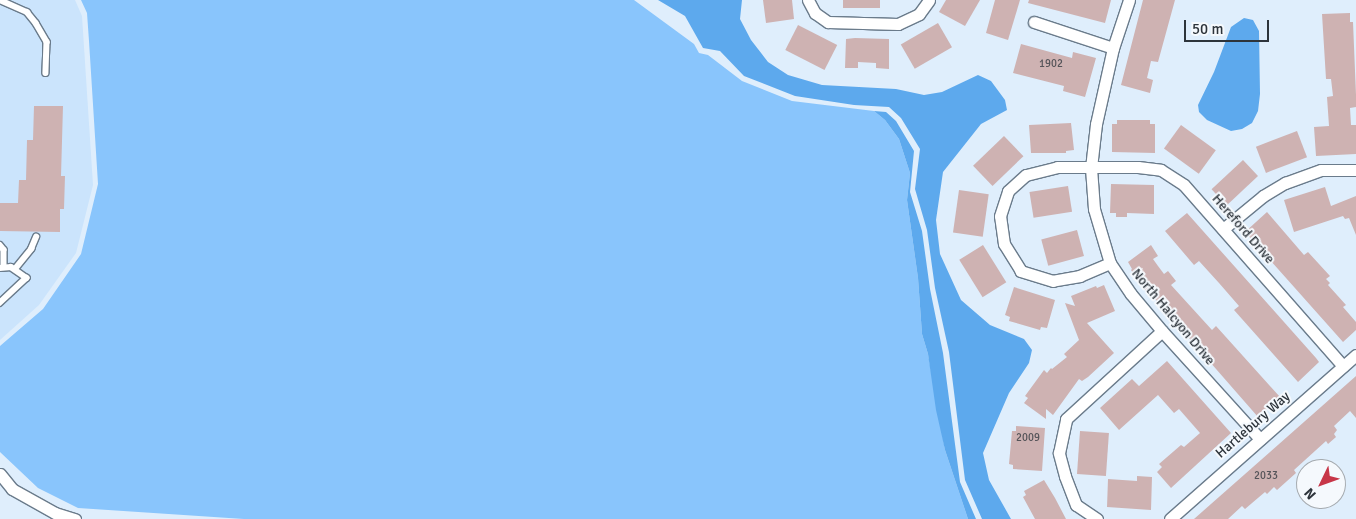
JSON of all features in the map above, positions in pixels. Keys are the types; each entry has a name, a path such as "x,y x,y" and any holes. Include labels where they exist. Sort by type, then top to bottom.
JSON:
{"street":[{"path":"808,0 815,13 828,22 898,24 919,14 929,0"},
{"path":"1091,168 1096,124 1113,48 1129,0"},
{"path":"1034,22 1113,48"},
{"name":"Hereford Drive","path":"1110,263 1080,276 1053,281 1021,271 1004,244 1000,216 1008,191 1026,175 1057,167 1138,167 1162,170 1184,185 1343,366"},
{"name":"North Halcyon Drive","path":"1091,168 1094,209 1110,263 1131,294 1162,331 1260,439"},
{"path":"1223,229 1263,196 1285,183 1321,170 1356,170"},
{"path":"1097,519 1076,505 1064,476 1059,454 1066,419 1162,331"},
{"name":"Hartlebury Way","path":"1170,519 1356,355"},
{"path":"0,474 12,489 55,513 75,519"}],"lane":[{"path":"0,0 27,12 36,23 47,42 46,73"},
{"path":"15,269 31,249 36,237"},
{"path":"0,245 4,250 2,268 11,267 27,278 0,303"}],"shaded area":[{"path":"0,0 75,0 82,16 93,185 76,253 39,305 0,340"},
{"path":"81,0 634,0 694,44 699,53 708,55 742,81 792,101 874,111 885,120 899,139 910,173 907,200 918,278 922,334 928,354 945,450 968,519 244,519 78,508 38,488 0,452 0,346 43,309 81,254 98,184 87,13"},
{"path":"658,0 742,0 740,19 751,40 768,62 788,75 822,85 896,89 924,95 942,92 978,75 991,81 1005,100 1007,110 981,124 943,172 936,220 940,254 961,300 990,325 1024,339 1032,350 1029,363 1009,393 983,453 989,480 1011,519 982,519 965,480 949,352 935,288 927,230 915,189 920,149 901,118 889,107 854,105 795,96 744,76 720,51 703,48 685,16"},
{"path":"1244,18 1253,20 1259,31 1260,94 1258,111 1252,123 1242,129 1231,131 1207,120 1199,112 1198,105 1214,72 1231,27"},
{"path":"874,111 886,112 896,121 914,151 910,192 922,231 930,289 943,353 960,482 976,519 968,519 945,450 936,410 928,354 922,334 918,278 907,200 910,173 899,139 885,120"}],"building":[{"path":"763,0 792,0 794,19 766,23"},
{"path":"843,0 880,0 880,8 843,8"},
{"path":"946,0 980,0 965,26 939,12"},
{"path":"995,0 1020,0 1008,40 986,33"},
{"path":"1029,0 1111,0 1105,23 1028,3"},
{"path":"1143,0 1175,0 1158,62 1151,61 1147,78 1153,80 1150,93 1121,85"},
{"path":"1350,13 1350,22 1353,22 1356,107 1350,108 1351,125 1356,125 1356,154 1316,156 1314,127 1329,126 1327,97 1333,96 1331,79 1326,79 1322,14"},
{"path":"938,23 952,47 915,69 901,44"},
{"path":"798,25 837,45 824,70 785,50"},
{"path":"846,39 889,39 889,69 876,68 876,63 858,62 858,68 845,68"},
{"path":"1021,44 1072,58 1073,52 1096,58 1085,97 1063,91 1064,86 1013,73"},
{"path":"34,106 63,106 61,176 65,176 64,209 60,209 60,232 0,231 0,203 18,203 19,180 26,180 27,140 33,140"},
{"path":"1117,120 1150,120 1150,124 1155,124 1155,153 1112,152 1112,124 1117,124"},
{"path":"1071,123 1074,150 1066,151 1066,153 1031,153 1029,125"},
{"path":"1181,125 1216,150 1199,174 1164,148"},
{"path":"1297,131 1307,157 1266,173 1256,147"},
{"path":"1004,136 1023,156 993,186 973,166"},
{"path":"1243,160 1258,176 1227,205 1212,189"},
{"path":"1111,184 1154,185 1154,214 1127,213 1127,217 1116,217 1116,213 1110,213"},
{"path":"1068,186 1072,212 1034,218 1029,192"},
{"path":"1325,187 1331,206 1356,196 1356,235 1349,218 1345,219 1343,216 1294,232 1284,200"},
{"path":"959,190 989,194 983,237 953,233"},
{"path":"1267,212 1304,255 1308,252 1330,276 1326,279 1330,283 1328,285 1346,305 1343,307 1356,322 1356,330 1343,342 1245,232"},
{"path":"1187,213 1319,362 1298,382 1234,310 1239,306 1219,283 1199,261 1194,265 1165,231"},
{"path":"1077,230 1084,256 1048,266 1041,240"},
{"path":"983,245 1006,282 983,297 959,260"},
{"path":"1151,245 1158,256 1153,259 1164,274 1168,271 1176,281 1171,285 1212,330 1216,326 1280,397 1258,417 1146,291 1131,270 1128,262"},
{"path":"1104,285 1115,311 1087,323 1114,353 1088,377 1082,381 1079,379 1053,415 1046,409 1046,419 1024,403 1028,398 1025,396 1044,370 1047,373 1067,357 1064,354 1079,340 1065,303 1075,306 1071,296 1096,286 1097,288"},
{"path":"1014,287 1055,300 1047,328 1041,327 1040,330 1009,321 1010,317 1005,315"},
{"path":"1167,361 1231,433 1171,488 1157,472 1162,467 1159,464 1181,445 1184,447 1200,433 1179,409 1174,413 1158,395 1119,430 1100,408 1132,379 1139,386"},
{"path":"1356,376 1356,418 1350,411 1334,426 1337,430 1334,434 1336,437 1328,444 1326,441 1306,459 1296,459 1296,468 1294,470 1296,473 1277,490 1274,487 1267,494 1265,492 1245,509 1242,506 1228,519 1194,519"},
{"path":"1016,426 1045,428 1042,471 1013,469 1013,465 1009,464 1012,431 1016,431"},
{"path":"1080,431 1109,433 1106,476 1077,474"},
{"path":"1137,476 1152,477 1151,510 1107,507 1108,479 1137,481"},
{"path":"1044,480 1066,519 1035,519 1023,497 1026,495 1024,491"}]}
